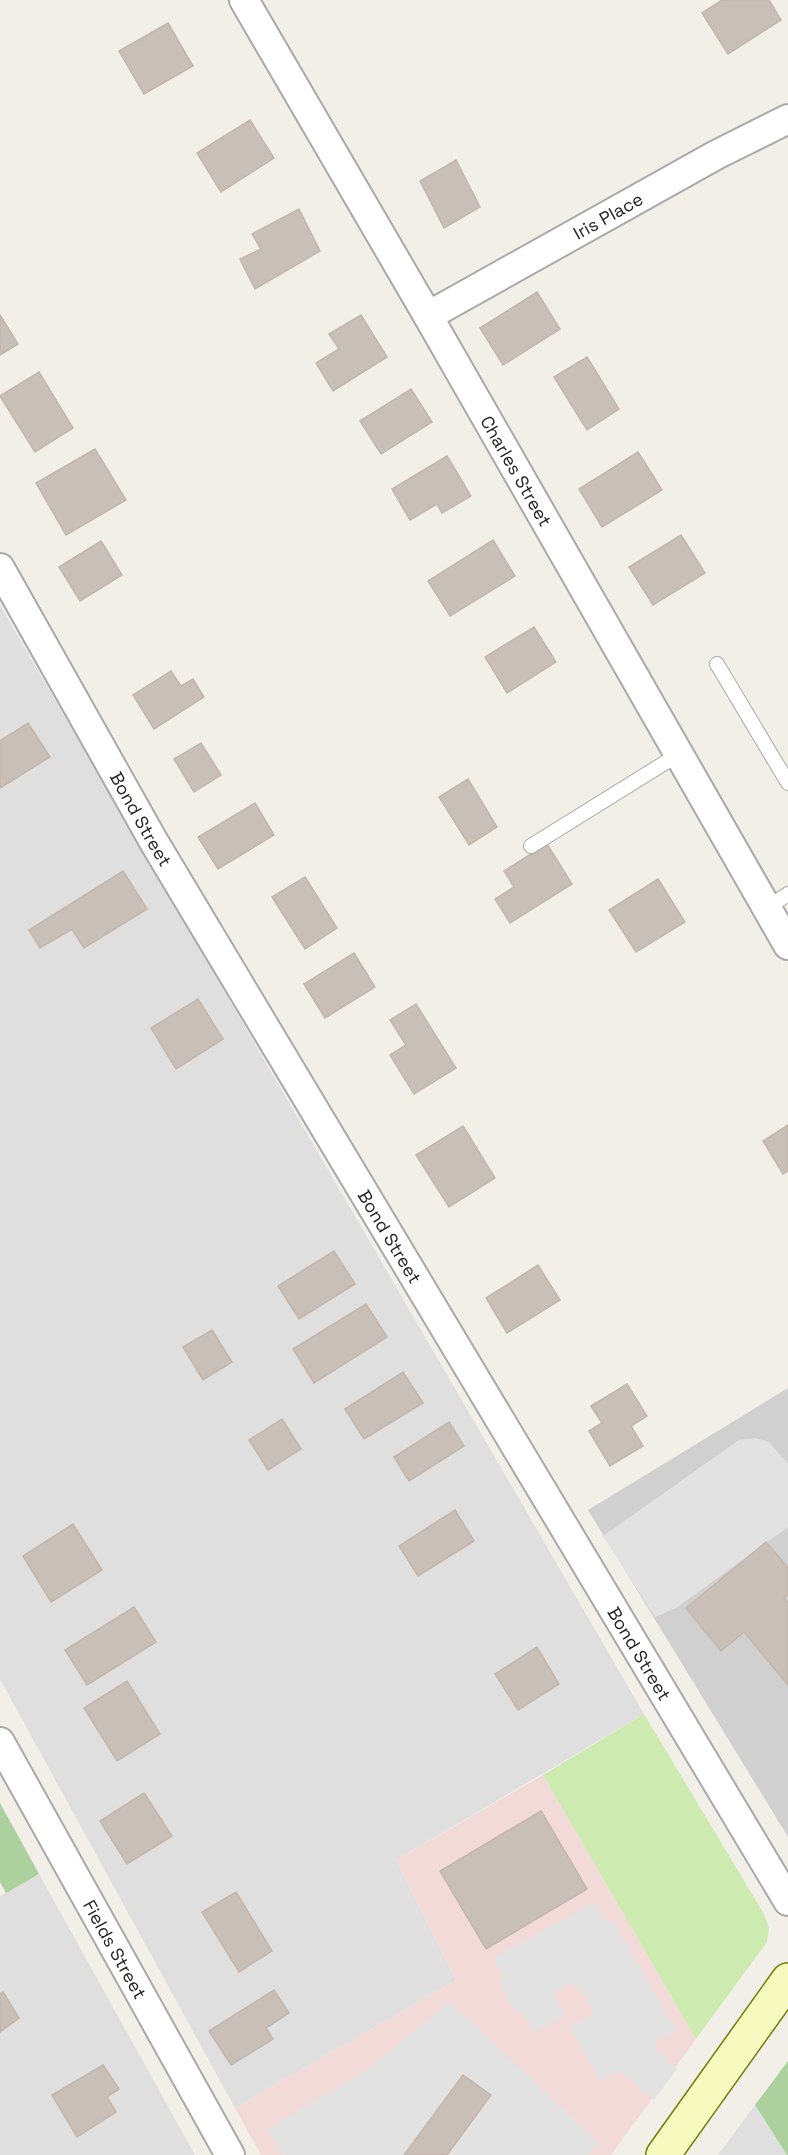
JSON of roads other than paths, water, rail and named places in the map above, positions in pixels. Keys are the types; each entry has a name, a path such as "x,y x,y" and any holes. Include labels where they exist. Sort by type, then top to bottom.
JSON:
{"main road":[{"path":"663,2155 788,1980"}],"street":[{"name":"Charles Street","path":"244,0 679,754 777,901 788,945"},
{"name":"Iris Place","path":"428,316 716,154 788,119"},
{"name":"Bond Street","path":"0,568 154,842 788,1901"},
{"name":"Fields Street","path":"0,1742 230,2155"}],"lane":[{"path":"717,664 788,783"},
{"path":"531,846 679,754"}]}
